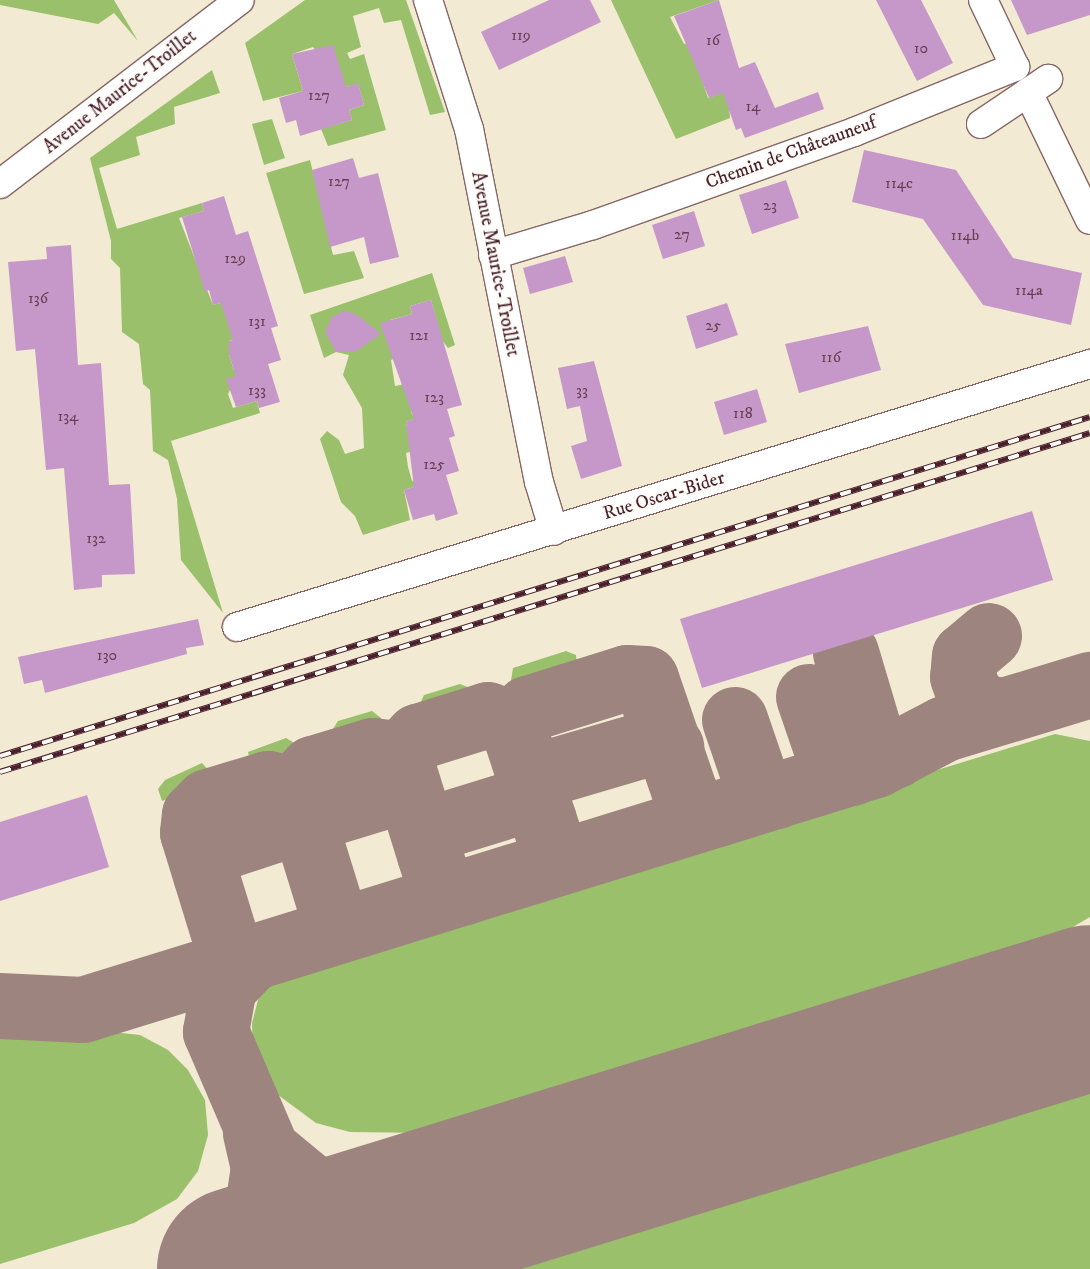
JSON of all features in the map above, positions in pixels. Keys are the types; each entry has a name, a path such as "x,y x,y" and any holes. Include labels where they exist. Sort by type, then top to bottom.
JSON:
{"street":[{"name":"Avenue Maurice-Troillet","path":"0,184 240,0"},
{"name":"Avenue Maurice-Troillet","path":"428,0 469,129 539,482 554,531"},
{"name":"Chemin de Châteauneuf","path":"493,255 593,225 854,132 1015,67 982,0"},
{"path":"981,124 1038,86 1090,220"},
{"name":"Rue Oscar-Bider","path":"237,627 554,531 1090,364"}],"green space":[{"path":"0,0 114,0 138,41 114,13 98,24 0,5"},
{"path":"305,0 406,0 445,112 430,115 401,20 384,23 379,8 353,16 361,47 347,53 350,59 364,54 386,130 328,146 321,129 352,120 349,110 364,105 358,84 346,87 313,47 292,54 303,91 263,101 245,43"},
{"path":"611,0 719,0 670,17 684,44 690,43 708,98 728,91 730,118 676,139"},
{"path":"212,70 220,93 174,107 175,124 136,137 140,155 99,168 117,229 202,203 204,211 179,218 213,305 228,301 224,311 236,339 229,341 229,355 234,370 241,368 228,394 233,408 257,401 260,413 171,441 223,613 181,560 177,499 168,460 153,451 150,390 143,384 139,344 122,332 120,268 111,259 111,241 90,158"},
{"path":"272,119 285,158 264,165 252,124"},
{"path":"310,160 333,255 354,251 364,278 304,294 266,173"},
{"path":"432,273 455,345 448,348 442,340 431,300 410,306 412,314 390,320 404,355 391,360 395,386 406,384 412,415 420,417 406,422 412,451 406,453 412,481 418,479 420,485 404,490 410,520 363,535 355,516 341,502 320,439 327,431 339,440 345,454 364,448 362,408 343,375 349,355 336,352 324,358 310,315"},
{"path":"566,651 576,655 578,676 514,695 509,693 513,668"},
{"path":"460,684 475,690 479,706 430,720 425,718 419,706 424,695"},
{"path":"372,711 381,718 382,736 334,747 331,732 338,721"},
{"path":"1055,734 1090,741 1090,917 1047,942 426,1133 350,1132 316,1123 270,1089 253,1055 252,1023 259,996 272,980 296,966"},
{"path":"286,738 301,747 301,760 252,771 248,752"},
{"path":"202,763 211,773 209,786 162,801 158,789 165,780"},
{"path":"0,1020 140,1035 168,1050 188,1070 205,1100 208,1135 198,1171 177,1199 134,1223 0,1264"},
{"path":"1090,1085 1090,1269 493,1269"}],"building":[{"path":"549,0 590,0 601,22 499,70 481,32"},
{"path":"719,0 739,68 755,62 775,108 818,92 824,109 745,138 741,128 736,130 723,93 709,98 674,16"},
{"path":"876,0 921,0 953,63 917,81"},
{"path":"1011,0 1090,0 1090,15 1027,35"},
{"path":"333,45 346,87 358,83 364,105 349,110 352,120 300,136 296,120 286,123 279,98 303,91 292,54"},
{"path":"864,150 956,170 1013,258 1082,273 1071,325 983,305 923,219 852,202"},
{"path":"353,158 359,178 378,173 399,257 370,264 364,237 330,247 312,170"},
{"path":"786,180 799,218 752,234 739,195"},
{"path":"224,196 236,235 248,231 278,326 271,328 281,360 268,364 280,402 259,408 257,401 236,407 226,379 236,376 229,355 229,341 233,340 221,303 213,305 209,290 205,292 182,217 204,211 202,203"},
{"path":"694,211 705,246 663,259 652,225"},
{"path":"71,245 78,365 101,363 109,485 130,484 135,574 102,575 102,587 74,590 64,468 46,470 35,349 16,351 8,262 47,259 46,247"},
{"path":"565,256 573,282 530,294 523,268"},
{"path":"431,300 462,405 447,409 455,436 449,438 459,471 446,475 458,514 436,521 434,514 413,520 404,490 414,487 406,422 414,419 380,323 412,314 410,306"},
{"path":"727,303 738,335 696,349 686,316"},
{"path":"344,311 356,314 381,334 355,352 336,352 325,332 332,317"},
{"path":"868,326 881,370 799,393 785,344"},
{"path":"594,361 622,466 581,479 571,446 587,441 580,406 567,409 558,368"},
{"path":"757,389 767,422 724,435 714,402"},
{"path":"1032,511 1053,580 702,688 680,619"},
{"path":"198,619 204,645 186,648 187,654 45,693 42,680 24,684 18,657"},
{"path":"87,795 109,867 0,901 0,822"}],"taxiway":[{"path":"989,636 965,656 963,677 970,696 985,708 1003,711"},
{"path":"846,653 871,737 882,751 896,755"},
{"path":"517,733 519,717 528,709 627,678 646,679 687,799 703,812 718,814"},
{"path":"0,1006 83,1010 876,765 945,729 1090,685"},
{"path":"809,697 832,764 852,773"},
{"path":"465,892 444,885 436,874 402,765 406,750 418,737 488,715 513,726 550,839 548,857 538,869"},
{"path":"735,720 758,787 777,796"},
{"path":"535,794 540,781 552,772 654,742 671,747"},
{"path":"317,937 329,924 331,908 297,798 300,783 313,769 373,751 389,753 402,765"},
{"path":"224,987 229,973 226,940 193,833 195,815 208,802 268,784 289,789 297,798"},
{"path":"206,875 209,858 220,848 280,828 296,830 310,841 316,824 327,814 389,795 405,799 415,807"},
{"path":"430,855 431,840 445,825 513,804 530,807 544,820"},
{"path":"253,957 224,987 216,1032 267,1151 318,1193 354,1207 411,1210 453,1203"},
{"path":"1078,1011 1090,1006"},
{"path":"212,1269 242,1241 258,1208 264,1168 256,1133"},
{"path":"277,1269 312,1247"}],"runway":[{"path":"239,1269 1090,1007"}],"railway":[{"path":"0,756 1090,417"},
{"path":"0,772 1090,433"}]}
